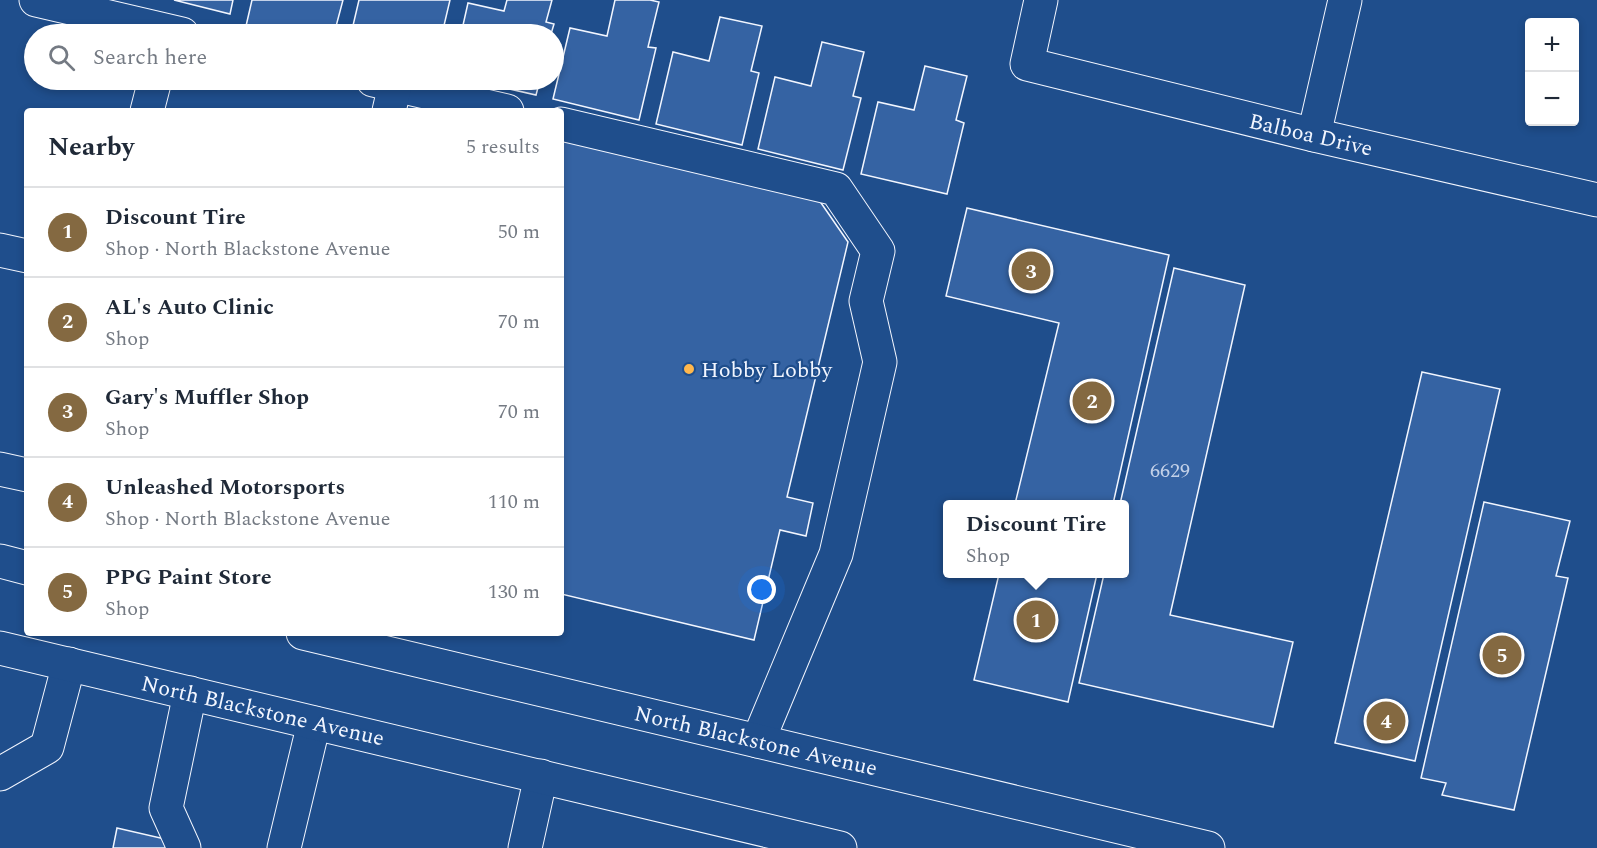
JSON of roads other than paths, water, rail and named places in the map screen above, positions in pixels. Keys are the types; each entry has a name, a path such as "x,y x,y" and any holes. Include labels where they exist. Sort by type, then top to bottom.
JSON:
{"main road":[{"path":"36,0 134,24"},
{"name":"Balboa Drive","path":"1041,0 1027,64 1314,135 1597,200"},
{"path":"1314,135 1345,0"},
{"path":"148,108 152,90"},
{"path":"386,92 488,108"},
{"path":"564,125 836,189 878,251 866,301 879,362 836,554 758,741"},
{"path":"0,250 24,255"},
{"path":"0,469 24,474"},
{"name":"North Blackstone Avenue","path":"316,636 1208,848"},
{"name":"North Blackstone Avenue","path":"0,648 541,776 761,839 840,848"},
{"path":"0,774 47,747 69,664"},
{"path":"184,848 166,808 190,693"},
{"path":"284,848 314,723"},
{"path":"525,848 541,776"}],"place":[{"name":"Gary's Muffler Shop","path":"1031,271"},
{"name":"Hobby Lobby","path":"689,369"},
{"name":"AL's Auto Clinic","path":"1092,401"},
{"name":"Discount Tire","path":"1036,620"},
{"name":"PPG Paint Store","path":"1502,655"},
{"name":"Unleashed Motorsports","path":"1386,721"}]}
